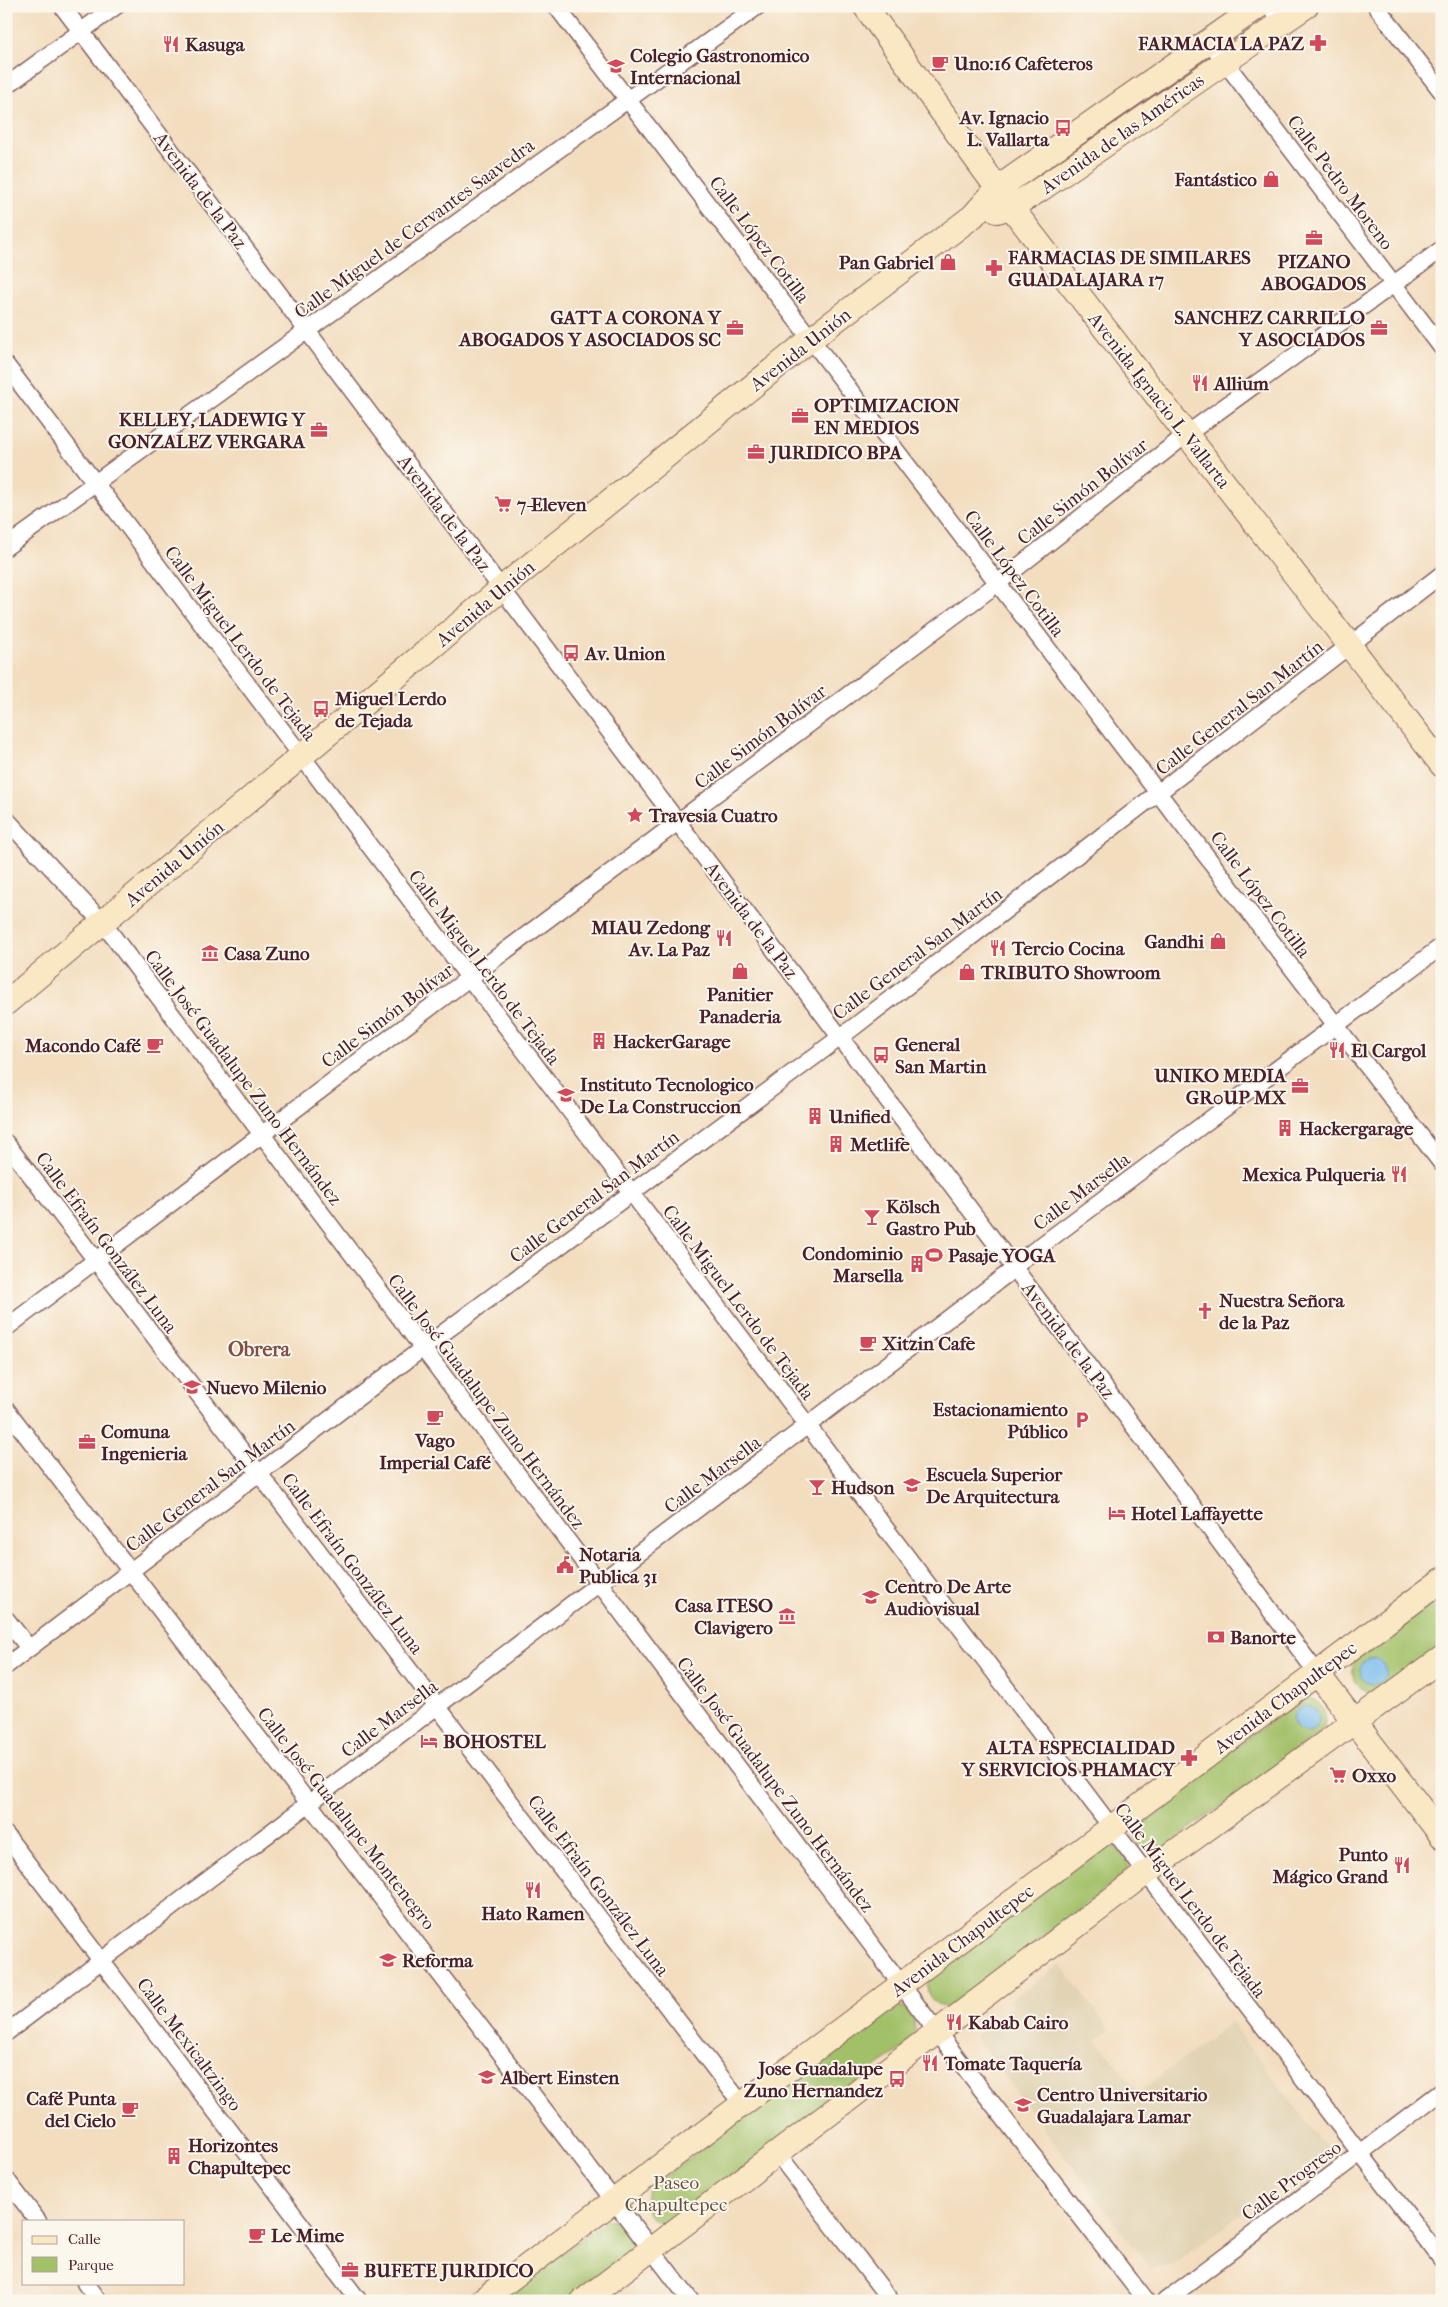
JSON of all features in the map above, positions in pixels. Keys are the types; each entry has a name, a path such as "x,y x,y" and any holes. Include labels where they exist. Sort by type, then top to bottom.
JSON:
{"main road":[{"name":"Avenida Ignacio L. Vallarta","path":"865,6 1011,207 1442,765"},
{"name":"Avenida de las Américas","path":"998,188 1259,6"},
{"name":"Avenida de las Américas","path":"1011,207 1224,62 1291,10"},
{"name":"Avenida Unión","path":"6,1003 502,588 811,338 974,216 998,188"},
{"name":"Avenida Unión","path":"974,216 1011,207"},
{"name":"Avenida Chapultepec","path":"481,2301 741,2103 903,1985 1442,1580"},
{"path":"583,2301 1146,1873 1442,1658"},
{"name":"Avenida de la Paz","path":"1317,1673 1442,1836"}],"street":[{"name":"Avenida de la Paz","path":"62,6 1015,1268 1317,1673"},
{"path":"6,86 116,6"},
{"name":"Calle López Cotilla","path":"556,6 1442,1164"},
{"name":"Calle Miguel de Cervantes Saavedra","path":"6,547 758,6"},
{"path":"1376,6 1442,92"},
{"name":"Calle Pedro Moreno","path":"1208,41 1442,348"},
{"name":"Calle Simón Bolívar","path":"6,1328 469,978 998,583 1187,434 1442,249"},
{"name":"Calle Miguel Lerdo de Tejada","path":"6,365 807,1426 1442,2260"},
{"name":"Calle General San Martín","path":"6,1666 423,1348 840,1036 1159,794 1442,574"},
{"name":"Calle José Guadalupe Zuno Hernández","path":"6,819 103,922 937,2032 1146,2301"},
{"name":"Calle Marsella","path":"6,2033 600,1584 1015,1268 1023,1259 1442,946"},
{"name":"Calle Efraín González Luna","path":"6,1143 741,2103"},
{"name":"Calle José Guadalupe Montenegro","path":"6,1409 615,2199 691,2301"},
{"path":"6,1619 29,1648"},
{"name":"Calle Mexicaltzingo","path":"6,1836 358,2301"},
{"name":"Calle Progreso","path":"1165,2301 1442,2091"},
{"path":"777,2153 891,2301"},
{"path":"6,2179 37,2220"},
{"path":"86,2284 98,2301"}],"shaded area":[{"path":"1060,1964 1110,2030 1097,2040 1138,2093 1231,2022 1328,2150 1171,2265 1150,2269 974,2036 1014,2006 1010,2001"}],"green space":[{"path":"1442,1594 1442,1645 1379,1691 1366,1690 1360,1687 1356,1683 1353,1672 1353,1665 1356,1659"},
{"path":"1304,1697 1316,1701 1323,1709 1325,1719 1322,1731 1160,1851 1147,1850 1138,1844 1134,1834 1135,1821"},
{"path":"1108,1846 1121,1851 1128,1862 1128,1872 951,2008 934,2002 928,1993 927,1987 931,1975 1103,1847"},
{"name":"Paseo Chapultepec","path":"896,2006 911,2014 915,2023 913,2040 672,2222 664,2223 658,2221 648,2214 645,2203 648,2189 889,2007"},
{"name":"Paseo Chapultepec","path":"613,2219 623,2224 630,2232 633,2242 630,2253 567,2301 499,2301 606,2220"}],"water":[{"path":"1373,1658 1382,1662 1386,1671 1382,1680 1373,1684 1364,1680 1360,1671 1364,1662"},
{"path":"1306,1706 1315,1710 1319,1719 1315,1728 1306,1732 1297,1728 1293,1719 1297,1710"}],"place":[{"name":"FARMACIA LA PAZ","path":"1318,43"},
{"name":"Kasuga","path":"171,44"},
{"name":"Uno:16 Cafeteros","path":"940,63"},
{"name":"Colegio Gastronomico Internacional","path":"616,66"},
{"name":"Av. Ignacio L. Vallarta","path":"1063,128"},
{"name":"Fantástico","path":"1271,179"},
{"name":"PIZANO ABOGADOS","path":"1314,238"},
{"name":"Pan Gabriel","path":"948,262"},
{"name":"FARMACIAS DE SIMILARES GUADALAJARA 17","path":"994,268"},
{"name":"GATT A CORONA Y ABOGADOS Y ASOCIADOS SC","path":"735,328"},
{"name":"SANCHEZ CARRILLO Y ASOCIADOS","path":"1379,328"},
{"name":"Allium","path":"1200,383"},
{"name":"OPTIMIZACION EN MEDIOS","path":"800,416"},
{"name":"KELLEY, LADEWIG Y GONZALEZ VERGARA","path":"319,430"},
{"name":"JURIDICO BPA","path":"756,452"},
{"name":"7-Eleven","path":"503,504"},
{"name":"Av. Union","path":"571,653"},
{"name":"Miguel Lerdo de Tejada","path":"321,709"},
{"name":"Travesia Cuatro","path":"635,815"},
{"name":"MIAU Zedong Av. La Paz","path":"724,938"},
{"name":"Gandhi","path":"1218,941"},
{"name":"Tercio Cocina","path":"998,948"},
{"name":"Casa Zuno","path":"210,953"},
{"name":"Panitier Panaderia","path":"740,971"},
{"name":"TRIBUTO Showroom","path":"967,972"},
{"name":"HackerGarage","path":"599,1041"},
{"name":"Macondo Café","path":"155,1045"},
{"name":"El Cargol","path":"1337,1050"},
{"name":"General San Martin","path":"881,1055"},
{"name":"UNIKO MEDIA GR0UP MX","path":"1300,1086"},
{"name":"Instituto Tecnologico De La Construccion","path":"566,1095"},
{"name":"Unified","path":"815,1116"},
{"name":"Hackergarage","path":"1285,1128"},
{"name":"Metlife","path":"836,1144"},
{"name":"Mexica Pulqueria","path":"1399,1174"},
{"name":"Kölsch Gastro Pub","path":"872,1217"},
{"name":"Pasaje YOGA","path":"934,1255"},
{"name":"Condominio Marsella","path":"917,1264"},
{"name":"Nuestra Señora de la Paz","path":"1205,1311"},
{"name":"Xitzin Cafe","path":"868,1343"},
{"name":"Nuevo Milenio","path":"192,1387"},
{"name":"Vago Imperial Café","path":"435,1417"},
{"name":"Estacionamiento Público","path":"1082,1420"},
{"name":"Comuna Ingenieria","path":"87,1442"},
{"name":"Escuela Superior De Arquitectura","path":"912,1485"},
{"name":"Hudson","path":"817,1487"},
{"name":"Hotel Laffayette","path":"1117,1513"},
{"name":"Notaria Publica 31","path":"565,1565"},
{"name":"Centro De Arte Audiovisual","path":"871,1597"},
{"name":"Casa ITESO Clavigero","path":"787,1616"},
{"name":"Banorte","path":"1216,1637"},
{"name":"BOHOSTEL","path":"429,1741"},
{"name":"ALTA ESPECIALIDAD Y SERVICIOS PHAMACY","path":"1189,1758"},
{"name":"Oxxo","path":"1338,1775"},
{"name":"Punto Mágico Grand","path":"1402,1865"},
{"name":"Hato Ramen","path":"533,1890"},
{"name":"Reforma","path":"388,1960"},
{"name":"Kabab Cairo","path":"954,2022"},
{"name":"Tomate Taquería","path":"930,2063"},
{"name":"Albert Einsten","path":"487,2077"},
{"name":"Jose Guadalupe Zuno Hernandez","path":"897,2079"},
{"name":"Centro Universitario Guadalajara Lamar","path":"1023,2105"},
{"name":"Café Punta del Cielo","path":"130,2109"},
{"name":"Horizontes Chapultepec","path":"174,2156"},
{"name":"Le Mime","path":"257,2235"},
{"name":"BUFETE JURIDICO","path":"350,2270"}],"district":[{"name":"Obrera","path":"259,1349"}]}
